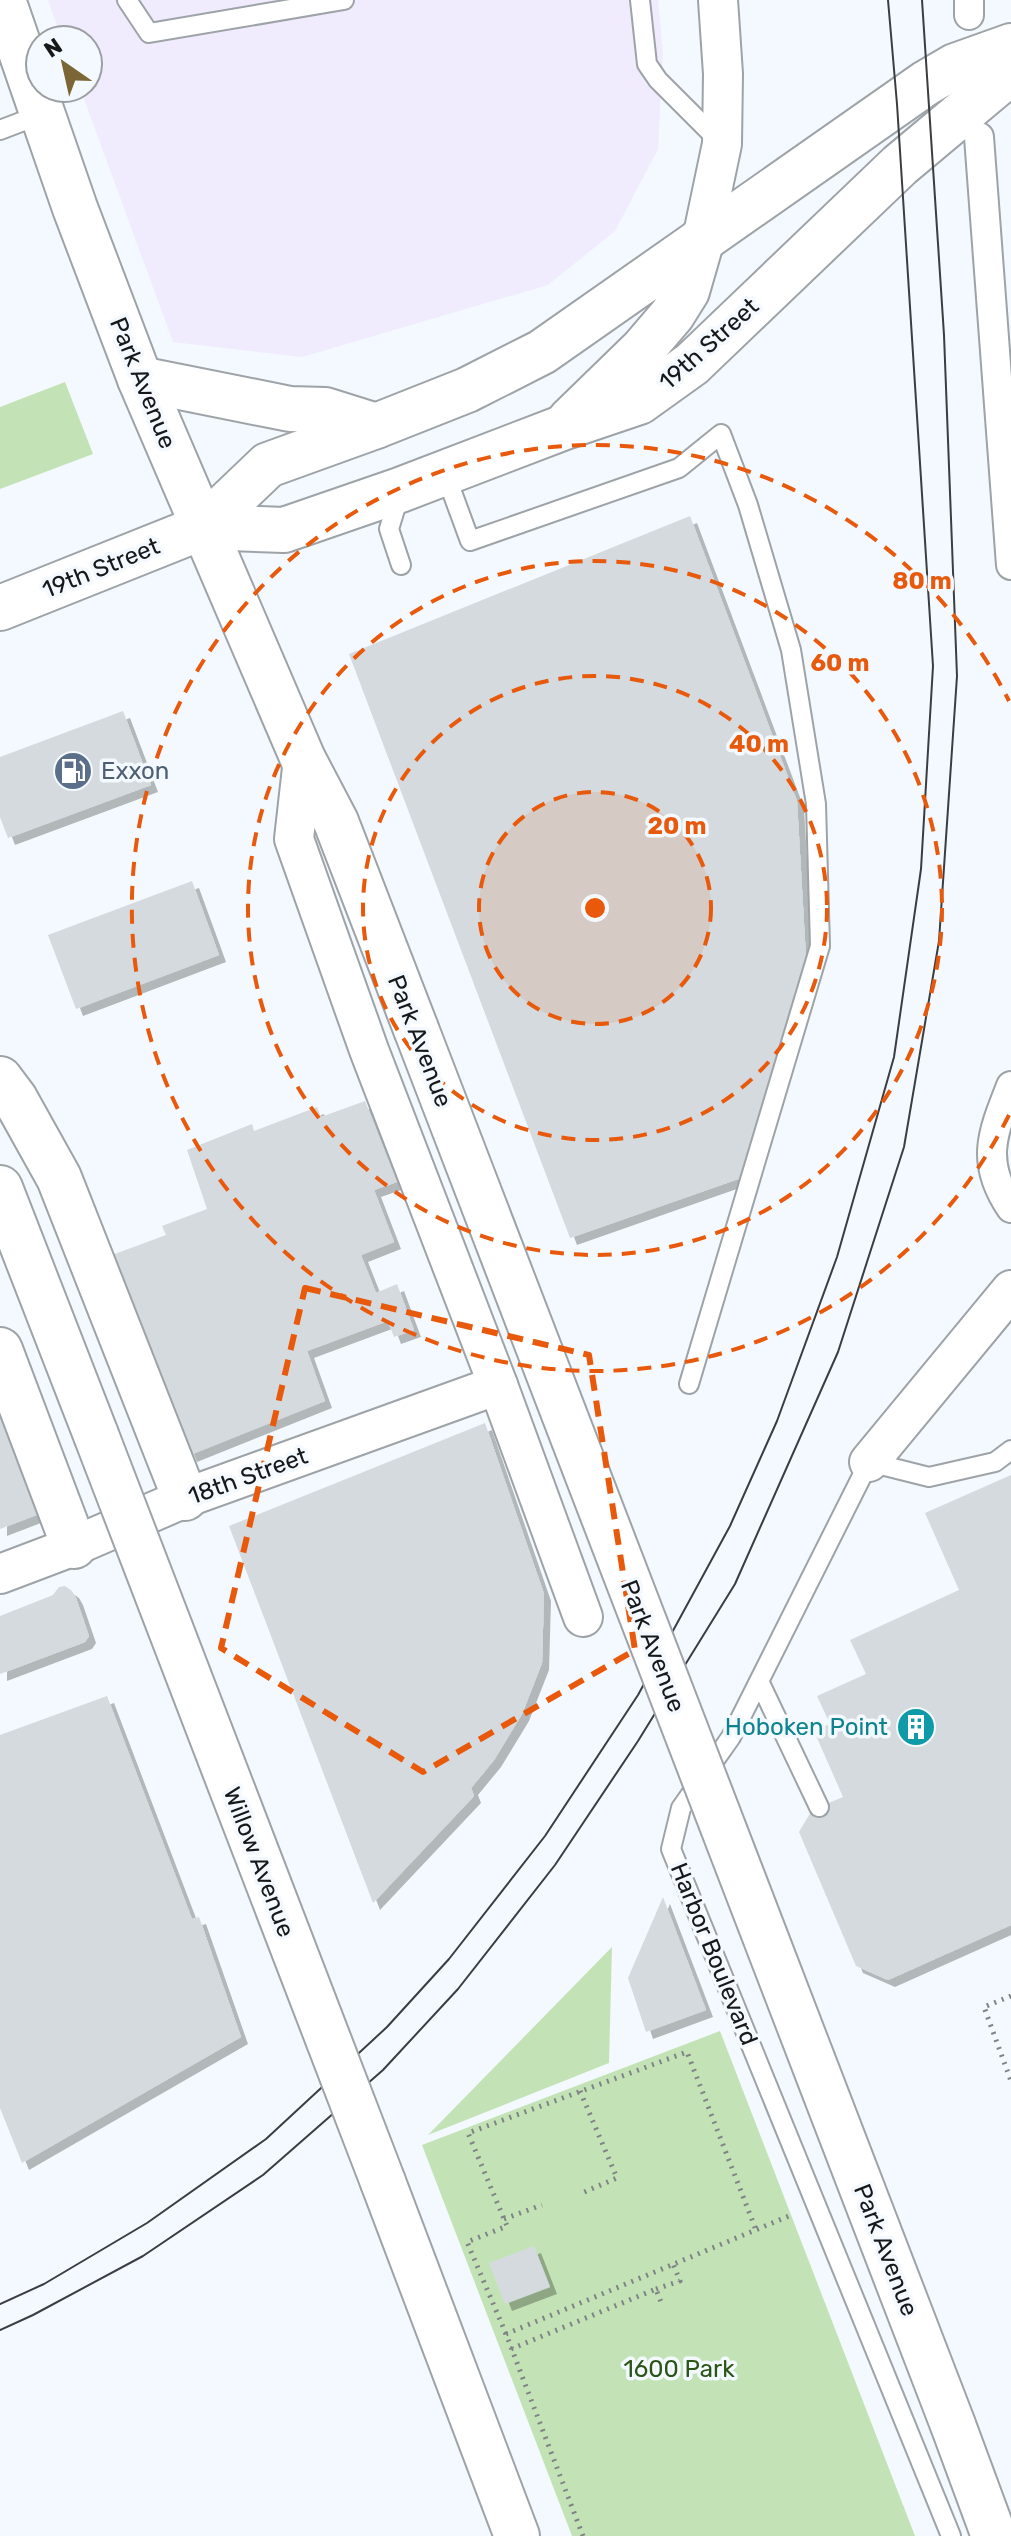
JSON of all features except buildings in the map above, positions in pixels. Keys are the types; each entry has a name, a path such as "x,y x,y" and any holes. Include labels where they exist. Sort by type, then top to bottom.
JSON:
{"main road":[{"name":"Park Avenue","path":"3,0 140,379 303,759 336,822 994,2536"},
{"name":"19th Street","path":"7,602 203,527 268,465 467,390 542,352 926,83 955,66 1011,46"},
{"name":"19th Street","path":"203,527 284,530 639,402 674,378 930,138 1011,72"},
{"path":"562,428 642,350 672,315 687,291 702,239"},
{"path":"140,379 290,409 325,410 376,426"},
{"path":"0,1079 15,1099 59,1178 185,1498"},
{"name":"Willow Avenue","path":"0,1188 517,2536"},
{"path":"0,1350 74,1546"}],"street":[{"path":"702,239 722,144 723,74 718,0"},
{"path":"979,137 1011,565"},
{"name":"Park Avenue","path":"303,759 294,839 369,1050 583,1617"},
{"path":"1011,1086 995,1126 991,1162 998,1189 1011,1208"},
{"name":"Harbor Boulevard","path":"869,1462 1011,1290"},
{"name":"18th Street","path":"0,1574 185,1498 498,1385"}],"lane":[{"path":"127,0 149,33 344,0"},
{"path":"640,0 647,64 658,80 722,144"},
{"path":"0,130 42,114"},
{"path":"445,473 470,541 679,468 721,434 748,505 791,650 816,804 820,946 689,1384"},
{"path":"400,490 389,529 401,565"},
{"path":"869,1462 929,1477 995,1462 1011,1450"},
{"name":"Harbor Boulevard","path":"869,1462 731,1737 681,1808 671,1849 951,2536"},
{"path":"760,1683 819,1807"}],"path":[{"path":"1011,1996 984,2007 1011,2081"},
{"path":"583,2536 506,2334 467,2242 507,2226 468,2133 687,2052 756,2230"},
{"path":"580,2091 617,2178 582,2193"},
{"path":"504,2219 542,2205"},
{"path":"506,2334 816,2205"},
{"path":"511,2349 680,2281 673,2264"},
{"path":"656,2289 662,2305"}],"highlighted area":[{"path":"305,1288 589,1355 635,1650 423,1772 221,1648"}],"shaded area":[{"path":"48,0 658,0 663,52 658,149 615,231 548,285 302,357 173,342 86,104 104,104 104,24 56,24"}],"green space":[{"path":"65,382 93,454 0,489 0,407"},
{"path":"612,1947 609,2063 428,2135"},
{"name":"1600 Park","path":"720,2031 915,2536 572,2536 422,2145"}],"tram line":[{"path":"0,2304 44,2284 147,2223 266,2139 387,2027 449,1959 545,1836 638,1695 730,1526 777,1421 837,1257 894,1057 921,869 933,666 888,0"},
{"path":"0,2330 143,2256 263,2175 383,2070 458,1989 555,1865 638,1741 735,1584 838,1352 904,1147 939,941 957,676 944,335 922,0"}],"place":[{"name":"Exxon","path":"73,771"},
{"name":"Hoboken Point","path":"916,1727"}]}
